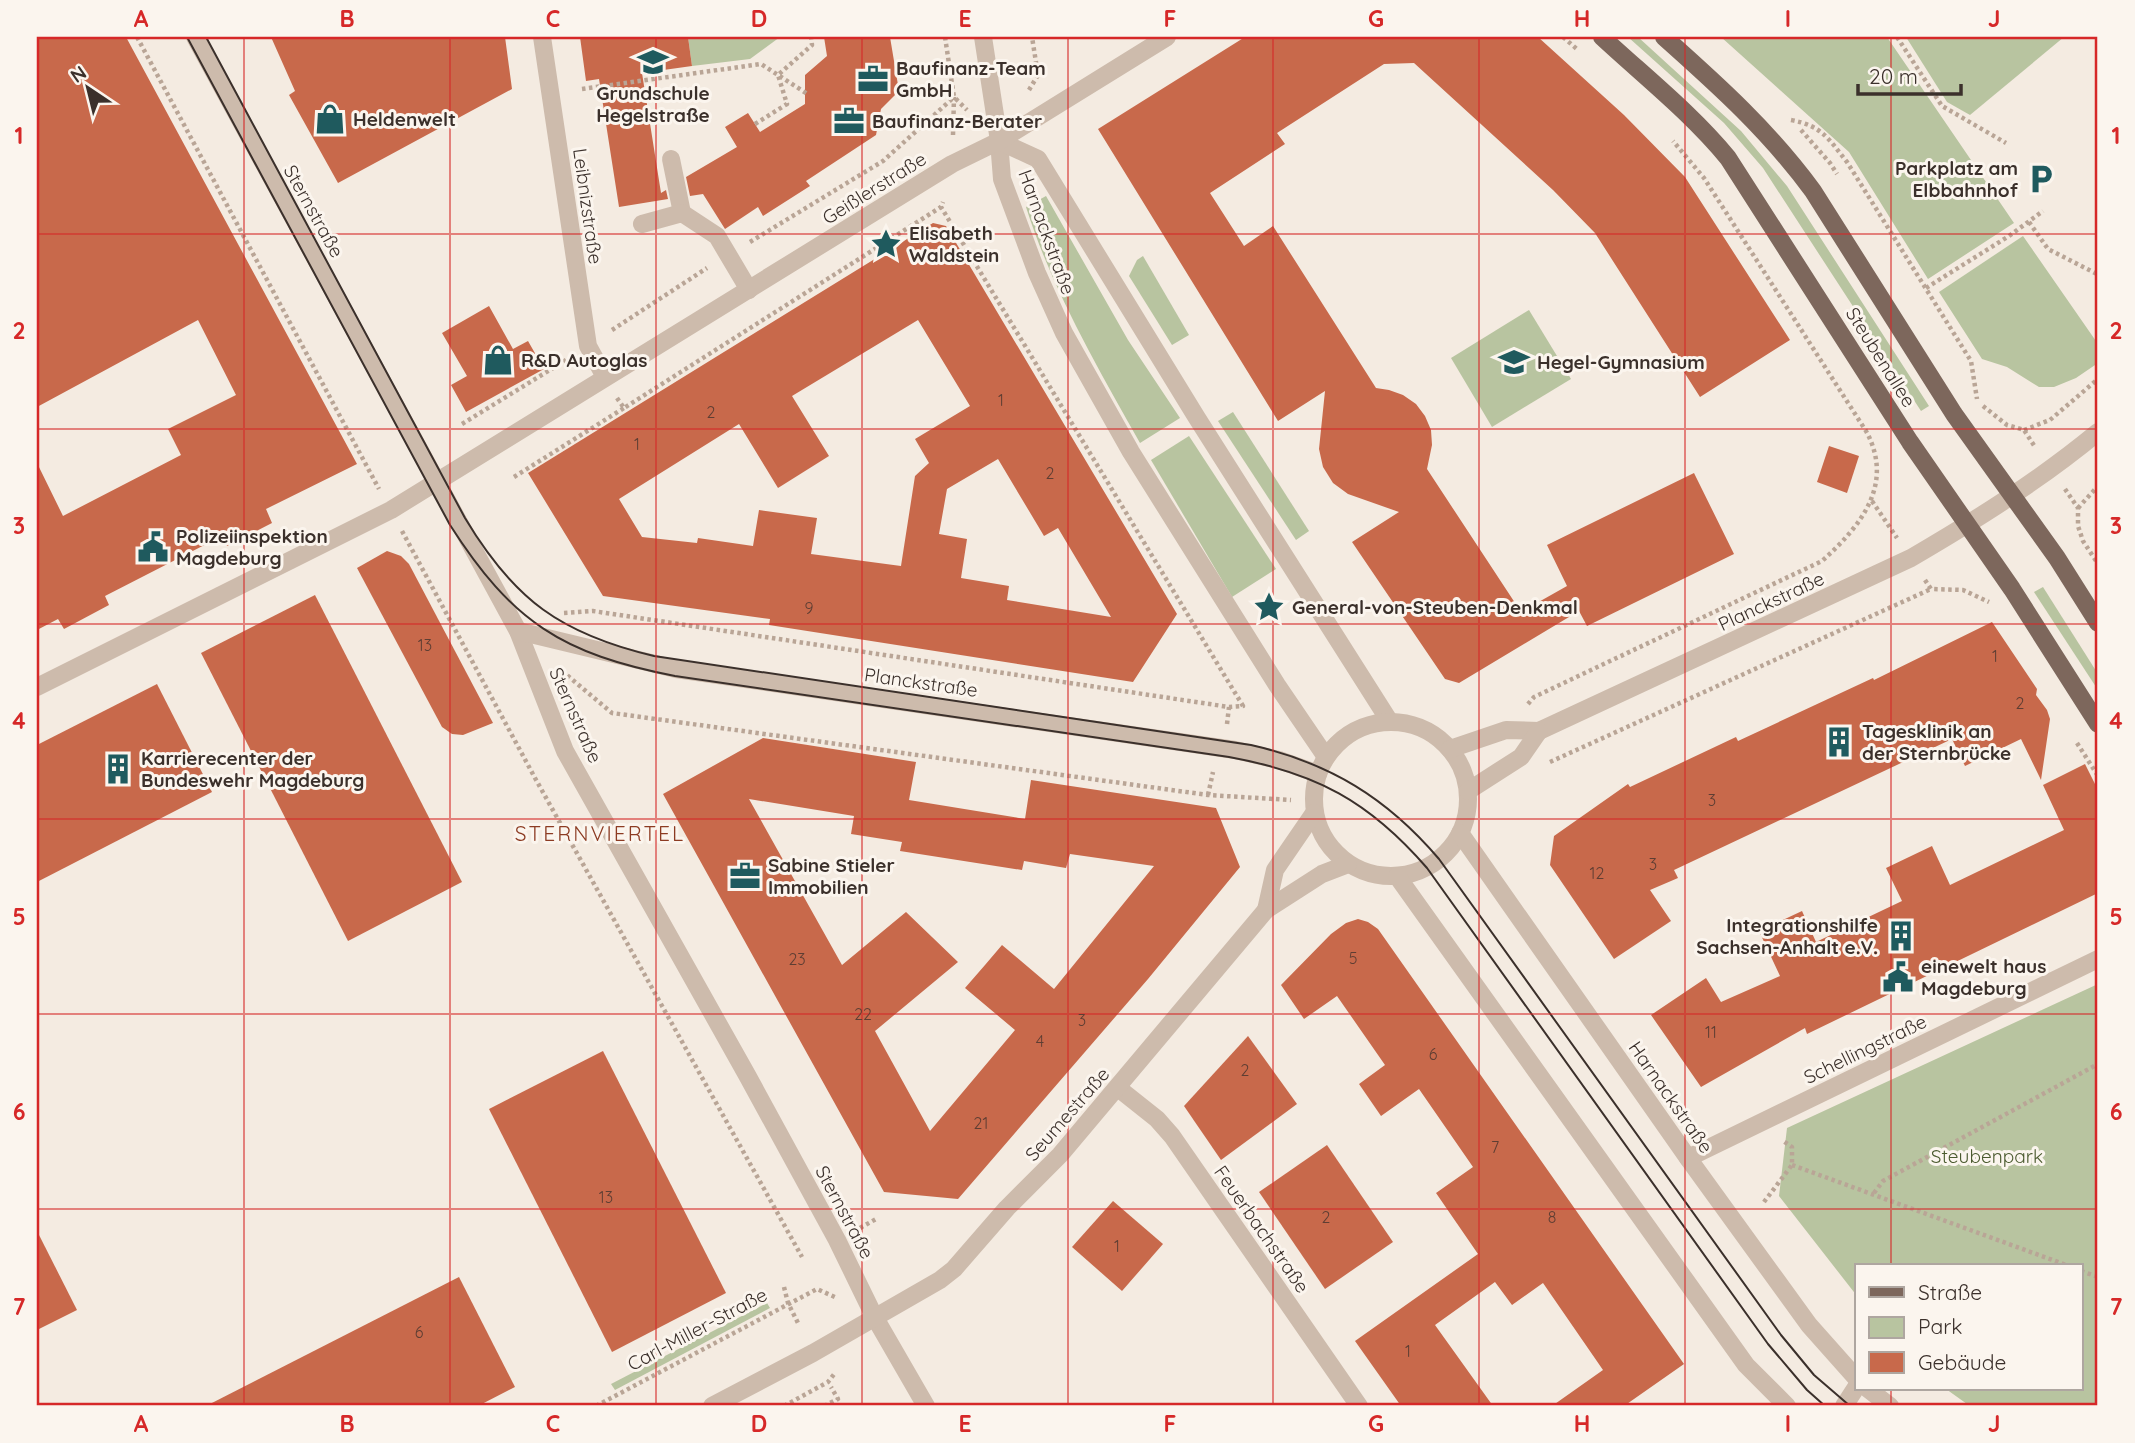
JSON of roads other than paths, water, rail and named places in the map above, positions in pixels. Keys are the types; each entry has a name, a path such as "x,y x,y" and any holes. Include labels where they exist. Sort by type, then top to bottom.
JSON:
{"main road":[{"name":"Steubenallee","path":"1602,37 1679,106 1728,158 1910,442 2012,589 2098,724"},
{"name":"Steubenallee","path":"1664,37 1755,121 1813,191 1954,414 2057,558 2098,623"}],"street":[{"name":"Sternstraße","path":"195,37 518,631 565,751 766,1110 837,1240 874,1316 926,1406"},
{"name":"Leibnizstraße","path":"542,37 588,346 606,377"},
{"path":"983,37 999,141"},
{"name":"Geißlerstraße","path":"37,687 391,510 952,164 999,141 1167,37"},
{"name":"Harnackstraße","path":"1326,757 1131,452 1064,333 1037,273 1002,179 999,141 1038,159 1197,418 1390,722"},
{"path":"671,159 682,213 717,236 749,290"},
{"path":"642,224 682,213"},
{"name":"Planckstraße","path":"1450,749 1506,730 1539,731 1911,558 1967,526 2051,470 2098,432"},
{"name":"Planckstraße","path":"518,631 676,669 1235,750 1318,774"},
{"path":"1401,722 1423,729 1450,749 1462,769 1468,791 1467,816 1461,833 1448,852 1433,864 1417,872 1377,876 1348,864 1328,845 1321,834 1314,808 1318,774 1326,757 1338,743 1371,724 1401,722"},
{"name":"Planckstraße","path":"1468,791 1521,757 1539,731"},
{"name":"Seumestraße","path":"1266,910 1275,870 1314,808"},
{"name":"Harnackstraße","path":"1461,833 1688,1158 1809,1325 1855,1377"},
{"name":"Seumestraße","path":"874,1316 940,1280 954,1269 1118,1088 1266,910 1322,874 1348,864"},
{"path":"1397,876 1746,1365 1787,1406"},
{"name":"Schellingstraße","path":"1688,1158 2098,959"},
{"name":"Feuerbachstraße","path":"1118,1088 1157,1119 1172,1136 1359,1406"},
{"path":"712,1406 813,1353 874,1316"},
{"path":"1844,1406 1855,1389"},
{"path":"1869,1390 1890,1406"}],"tram line":[{"path":"187,37 450,525 495,586 519,610 543,629 570,644 601,657 675,676 1229,757 1288,772 1339,793 1384,825 1427,868 1768,1344 1807,1390 1825,1406"},
{"path":"206,37 465,518 502,571 543,610 592,637 654,656 1251,745 1306,762 1355,786 1399,818 1439,859 1781,1335 1814,1375 1850,1406"}],"place":[{"name":"Grundschule Hegelstraße","path":"653,62"},
{"name":"Baufinanz-Team GmbH","path":"873,79"},
{"name":"Heldenwelt","path":"330,119"},
{"name":"Baufinanz-Berater","path":"849,121"},
{"name":"Parkplatz am Elbbahnhof","path":"2041,179"},
{"name":"Elisabeth Waldstein","path":"886,244"},
{"name":"R&D Autoglas","path":"498,360"},
{"name":"Hegel-Gymnasium","path":"1514,362"},
{"name":"Polizeiinspektion Magdeburg","path":"153,547"},
{"name":"General-von-Steuben-Denkmal","path":"1269,607"},
{"name":"Tagesklinik an der Sternbrücke","path":"1839,742"},
{"name":"Karrierecenter der Bundeswehr Magdeburg","path":"118,769"},
{"name":"Sabine Stieler Immobilien","path":"745,876"},
{"name":"Integrationshilfe Sachsen-Anhalt e.V.","path":"1901,936"},
{"name":"einewelt haus Magdeburg","path":"1898,977"}],"district":[{"name":"STERNVIERTEL","path":"600,834"}],"park label":[{"name":"Steubenpark","path":"1987,1156"}]}
